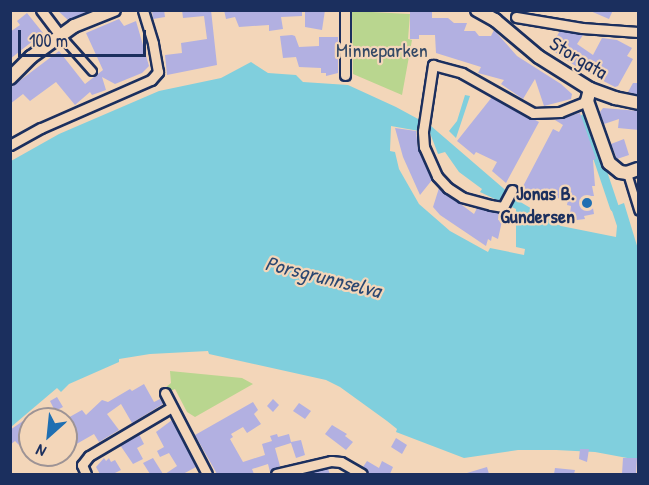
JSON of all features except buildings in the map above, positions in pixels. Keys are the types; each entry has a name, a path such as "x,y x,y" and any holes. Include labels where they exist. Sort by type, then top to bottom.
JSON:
{"street":[{"path":"41,10 92,71"},
{"path":"10,78 60,35 74,26 114,10"},
{"path":"10,145 41,128 151,80 158,72 153,43 143,10"},
{"path":"345,10 345,75"},
{"name":"Storgata","path":"477,10 495,20 588,95 639,103"},
{"path":"516,17 563,26 639,32"},
{"path":"512,190 503,207 472,201 448,188 437,176 427,156 424,135 433,65 462,73 532,113 560,112 588,95 609,163 617,171 633,171 639,210"},
{"path":"165,393 207,474"},
{"path":"86,474 82,465 89,456 172,407"},
{"path":"276,474 331,461 341,462 362,474"}],"green space":[{"name":"Minneparken","path":"352,11 410,14 408,39 412,40 402,95 353,74"},
{"path":"170,371 242,378 253,384 195,417 187,412 175,389 168,392 165,388 171,383"}],"water":[{"name":"Porsgrunnselva","path":"251,62 268,73 296,75 303,82 348,85 431,126 517,200 561,226 616,237 617,226 611,208 624,203 638,249 638,460 595,452 556,450 518,450 464,458 396,432 397,429 387,421 340,387 326,380 209,354 208,351 150,354 119,359 119,362 69,384 61,392 57,388 35,407 18,407 18,421 11,427 11,161 59,134 159,91 221,78","holes":["391,126 430,133 438,154 445,152 459,172 482,189 480,192 516,209 516,247 525,249 524,255 490,248 488,252 450,231 419,204 399,169 395,152 390,151"]},
{"path":"465,95 470,96 456,138 449,131 457,121"}],"waterway":[{"path":"584,118 614,207"}],"place":[{"name":"Jonas B. Gundersen","path":"587,203"}]}
